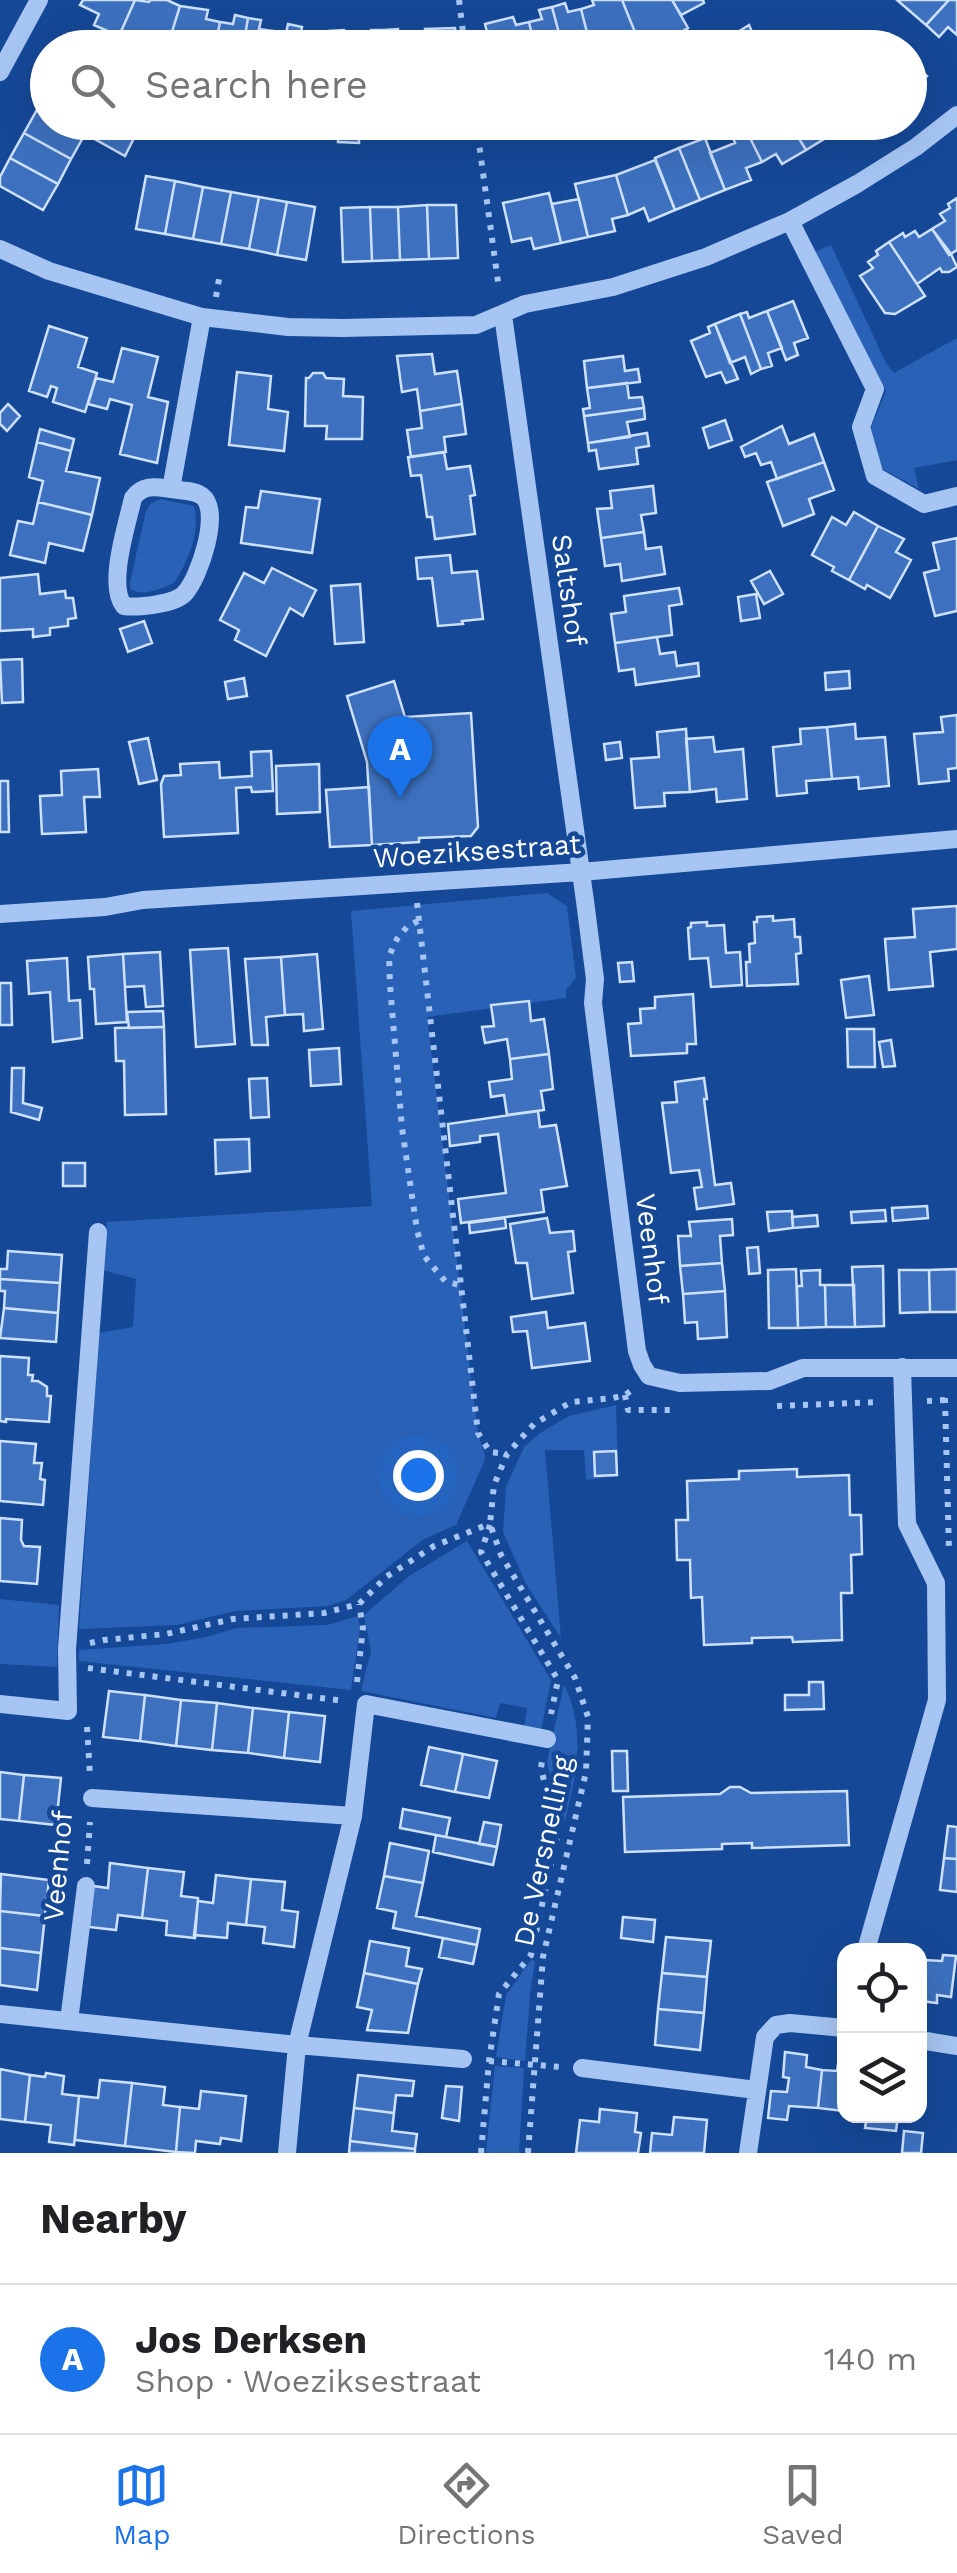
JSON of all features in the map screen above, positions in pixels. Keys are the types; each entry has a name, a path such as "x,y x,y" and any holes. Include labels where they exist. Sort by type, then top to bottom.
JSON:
{"street":[{"path":"0,72 40,0"},
{"path":"927,138 957,116"},
{"path":"0,250 49,271 202,317 288,326 476,325 525,304 613,286 706,256 790,220 888,166 924,140"},
{"path":"790,220 875,389 860,427 875,476 924,504 957,496"},
{"name":"Saltshof","path":"504,315 581,872"},
{"path":"171,490 202,317"},
{"path":"146,487 171,490 195,493 210,506 203,556 188,590 179,598 144,607 124,606 116,592 133,498 146,487"},
{"name":"Woeziksestraat","path":"0,914 957,840"},
{"name":"Veenhof","path":"581,872 595,979 593,1003 637,1351 649,1376"},
{"path":"0,1704 68,1711 67,1657 98,1232"},
{"path":"868,1943 937,1700 936,1583 908,1524 902,1367"},
{"path":"649,1376 680,1383 768,1381 803,1368 950,1367"},
{"path":"287,2153 297,2045 353,1816 366,1704 546,1739"},
{"name":"Veenhof","path":"92,1798 353,1816"},
{"name":"Veenhof","path":"69,2021 86,1886"},
{"path":"0,2014 462,2059"},
{"path":"748,2153 765,2038 776,2024 837,2026"},
{"path":"927,2041 957,2046"},
{"path":"582,2068 756,2090"}],"path":[{"path":"459,0 463,30"},
{"path":"479,140 504,315"},
{"path":"415,882 478,1433 490,1452 507,1454"},
{"path":"418,921 397,940 389,956 402,1128 424,1256 445,1281 460,1284"},
{"path":"936,1583 950,1564 950,1367"},
{"path":"481,2153 499,1994 531,1954 556,1837 541,1768 558,1680 481,1552 490,1524 494,1485 507,1454 534,1424 571,1402 626,1395 649,1376"},
{"path":"67,1657 104,1640 166,1634 232,1619 324,1613 359,1604 386,1577 434,1546 490,1524"},
{"name":"De Versnelling","path":"490,1524 501,1555 575,1678 588,1717 586,1772 543,1957 528,2153"},
{"path":"359,1604 363,1628 356,1691 366,1704"},
{"path":"67,1657 366,1704"},
{"path":"68,1711 87,1724 92,1798"},
{"name":"Veenhof","path":"86,1886 92,1798"},
{"path":"462,2059 582,2068"}],"shaded area":[{"path":"831,245 894,373 957,338 957,460 914,468 919,489 881,468 869,433 886,391 814,252"},
{"path":"160,499 194,506 192,546 174,583 152,591 135,591 130,589 130,582 146,511"},
{"path":"547,893 567,906 576,978 566,990 566,998 427,1017 478,1433 485,1456 456,1525 424,1539 346,1600 328,1606 235,1611 177,1625 79,1629 99,1333 133,1327 136,1279 103,1270 107,1222 372,1206 351,911"},
{"path":"616,1405 618,1476 586,1480 584,1450 545,1450 561,1638 526,1584 503,1532 506,1487 524,1447 540,1433 569,1416"},
{"path":"467,1541 551,1680 541,1731 524,1727 527,1708 500,1703 496,1718 361,1691 371,1651 364,1615 409,1576"},
{"path":"0,1599 59,1605 57,1667 0,1664"},
{"path":"358,1616 360,1629 351,1690 79,1661 79,1650 166,1644 236,1628 327,1625"},
{"path":"564,1684 577,1735 576,1769 565,1821 559,1817 547,1762"},
{"path":"531,1960 535,1961 525,2061 496,2057 506,1995"},
{"path":"495,2066 524,2068 519,2153 486,2151"}],"building":[{"path":"83,0 135,0 122,30 94,25 99,14 80,5"},
{"path":"135,0 167,0 180,6 173,30 122,30"},
{"path":"592,0 622,0 634,30 586,30 581,9 594,5"},
{"path":"622,0 672,0 688,28 685,30 634,30"},
{"path":"672,0 703,0 704,3 681,15"},
{"path":"897,0 949,0 926,25"},
{"path":"949,0 957,0 957,35 948,27 939,37 926,25"},
{"path":"565,3 568,12 581,9 586,30 558,30 552,7"},
{"path":"180,6 208,10 206,19 220,22 218,30 173,30"},
{"path":"552,7 558,30 531,30 529,22 542,19 539,10"},
{"path":"235,15 248,18 246,30 218,30 220,22 233,24"},
{"path":"513,17 516,25 529,22 531,30 486,30 485,24"},
{"path":"248,18 261,20 259,29 266,30 246,30"},
{"path":"288,24 302,27 301,30 287,30"},
{"path":"24,133 30,140 71,159 58,184 10,158"},
{"path":"37,140 82,140 71,159"},
{"path":"96,140 133,140 125,156"},
{"path":"706,140 725,190 700,200 679,148"},
{"path":"734,140 751,140 762,162 746,168 751,180 725,190 710,153 735,143"},
{"path":"751,140 800,140 806,150 782,164 776,154 762,162"},
{"path":"800,140 822,140 806,150"},
{"path":"679,148 700,200 675,210 655,158"},
{"path":"10,158 58,184 43,210 0,186 0,177"},
{"path":"655,160 675,210 649,221 644,208 628,215 616,175"},
{"path":"616,175 628,215 612,219 615,231 588,237 575,184"},
{"path":"146,176 175,181 165,234 136,229"},
{"path":"175,181 203,187 193,239 165,234"},
{"path":"203,187 231,192 221,244 193,239"},
{"path":"231,192 259,197 249,249 221,244"},
{"path":"549,193 561,243 534,249 531,238 512,242 503,203"},
{"path":"259,197 287,202 277,255 249,249"},
{"path":"957,198 957,250 949,255 932,229 945,221 940,214"},
{"path":"579,199 588,237 561,243 552,204"},
{"path":"287,202 315,207 306,260 277,255"},
{"path":"427,205 429,259 400,260 398,207"},
{"path":"427,205 456,205 458,258 429,259"},
{"path":"370,207 398,207 400,260 372,261"},
{"path":"370,207 372,261 343,262 341,208"},
{"path":"932,229 957,267 949,272 940,268 917,284 889,242 903,233 905,237 915,231 919,237"},
{"path":"889,242 925,296 895,314 885,313 860,276 873,268 868,262"},
{"path":"793,301 808,338 794,343 798,355 786,360 767,311"},
{"path":"767,311 782,348 768,353 772,366 761,369 740,314 747,312 749,318"},
{"path":"740,314 761,369 751,374 745,357 730,363 715,324"},
{"path":"715,324 738,379 726,383 721,372 706,377 691,341 710,333 708,327"},
{"path":"49,326 87,338 78,367 97,373 85,412 53,402 57,388 51,386 47,397 29,391"},
{"path":"122,348 158,357 148,397 168,402 157,463 120,454 132,405 110,399 107,409 88,404 96,378 113,382"},
{"path":"432,354 435,374 457,371 462,404 420,411 417,389 402,392 397,356"},
{"path":"623,356 625,371 638,369 640,382 587,388 584,361"},
{"path":"237,372 271,376 268,409 288,412 284,451 229,445"},
{"path":"313,373 344,379 343,396 363,397 362,439 326,439 327,426 305,426 306,378"},
{"path":"627,383 629,398 642,397 644,408 584,416 583,409 590,408 587,388"},
{"path":"8,404 20,416 7,431 0,424 0,413"},
{"path":"462,404 466,434 444,437 446,452 411,457 407,430 422,428 420,411"},
{"path":"644,408 645,419 627,422 630,437 588,443 584,416"},
{"path":"725,420 732,440 709,448 703,428"},
{"path":"782,426 789,444 814,434 824,462 777,479 771,462 761,465 756,453 745,457 741,447"},
{"path":"40,429 74,439 71,451 37,442"},
{"path":"647,433 649,446 636,448 638,464 599,469 596,450 589,451 588,443"},
{"path":"37,442 71,451 66,471 100,478 92,515 38,502 43,481 29,477"},
{"path":"444,452 447,469 470,466 475,534 435,539 432,517 427,517 421,475 411,476 408,457"},
{"path":"824,462 834,490 809,499 814,514 783,526 767,482"},
{"path":"653,486 656,513 641,515 644,532 601,538 597,509 612,508 610,491"},
{"path":"261,491 320,499 312,553 241,543 246,507 258,508"},
{"path":"38,502 92,515 83,551 49,543 45,563 10,555 18,521 33,524"},
{"path":"854,512 878,526 849,580 812,555 832,517 846,525"},
{"path":"878,526 904,539 896,552 911,560 890,598 849,580"},
{"path":"644,532 646,549 661,547 665,574 622,581 620,564 605,566 601,538"},
{"path":"957,538 957,611 935,616 924,573 939,569 933,543"},
{"path":"450,555 452,573 477,571 483,619 438,626 432,578 418,579 416,558"},
{"path":"272,568 316,590 303,616 290,608 266,656 235,640 239,630 220,620 244,573 264,583"},
{"path":"770,571 783,594 764,604 751,581"},
{"path":"38,574 40,594 65,591 66,598 73,598 76,618 68,619 68,626 50,628 50,635 33,637 33,629 0,631 0,578"},
{"path":"360,584 364,642 335,644 331,586"},
{"path":"679,588 682,604 669,606 672,635 615,643 611,614 626,612 624,596"},
{"path":"756,594 760,618 741,621 738,597"},
{"path":"144,621 152,643 128,652 120,629"},
{"path":"657,637 660,654 675,652 677,666 698,663 699,676 636,685 634,669 619,671 615,643"},
{"path":"22,659 23,702 2,703 0,660"},
{"path":"849,671 850,688 826,690 825,673"},
{"path":"244,678 247,696 228,699 225,682"},
{"path":"394,681 405,717 471,713 478,827 471,836 372,845 367,762 347,696"},
{"path":"957,715 957,768 948,769 949,781 919,784 914,734 943,732 941,717"},
{"path":"855,724 856,739 885,737 889,786 859,789 858,777 832,779 827,727"},
{"path":"827,727 832,779 806,781 807,793 777,796 773,747 801,744 800,729"},
{"path":"686,729 690,792 664,793 665,806 635,808 631,759 659,757 657,732"},
{"path":"713,737 715,752 743,749 747,799 717,802 716,789 690,792 686,739"},
{"path":"148,738 157,780 139,784 129,742"},
{"path":"620,742 622,758 606,760 604,744"},
{"path":"271,751 273,791 236,788 238,833 164,837 164,776 181,775 180,764 219,762 220,778 252,776 251,752"},
{"path":"319,764 320,812 277,814 276,766"},
{"path":"98,769 100,797 84,797 86,832 42,834 40,796 62,795 61,771"},
{"path":"0,781 8,781 9,832 0,832"},
{"path":"369,787 372,845 330,847 326,790"},
{"path":"957,906 957,949 930,952 933,986 889,990 885,939 915,937 913,909"},
{"path":"773,916 773,921 794,919 801,953 796,954 798,984 747,986 746,962 750,962 749,944 755,943 754,922 757,917"},
{"path":"707,922 707,926 724,925 726,953 740,952 742,985 711,987 708,958 690,959 688,928 691,923"},
{"path":"228,948 235,1044 196,1047 190,950"},
{"path":"160,952 163,1006 146,1007 144,986 125,987 123,954"},
{"path":"123,954 127,1022 96,1024 88,957"},
{"path":"317,954 323,1029 304,1031 303,1014 285,1015 281,957"},
{"path":"281,957 285,1015 266,1017 268,1045 252,1045 245,959"},
{"path":"67,958 69,1001 80,1000 82,1038 53,1042 50,992 29,994 27,961"},
{"path":"632,962 634,981 620,982 618,963"},
{"path":"869,976 874,1015 846,1018 841,980"},
{"path":"0,983 11,983 12,1025 0,1025"},
{"path":"693,994 696,1044 687,1044 687,1053 631,1056 628,1024 641,1023 640,1009 655,1008 655,997"},
{"path":"529,1001 531,1021 544,1019 549,1054 510,1059 507,1039 485,1043 482,1027 494,1026 491,1005"},
{"path":"163,1011 164,1027 129,1028 127,1012"},
{"path":"164,1027 166,1114 125,1115 124,1061 116,1061 115,1028"},
{"path":"847,1029 874,1029 875,1067 848,1067"},
{"path":"891,1040 895,1066 883,1067 879,1042"},
{"path":"339,1048 341,1084 311,1086 309,1050"},
{"path":"549,1054 553,1089 541,1091 544,1110 507,1115 504,1095 491,1097 489,1082 512,1079 510,1059"},
{"path":"12,1068 24,1068 23,1103 42,1108 39,1120 11,1112"},
{"path":"267,1078 269,1117 251,1118 249,1079"},
{"path":"704,1078 715,1185 731,1183 734,1204 697,1209 694,1188 702,1187 699,1170 671,1173 662,1103 677,1102 675,1082"},
{"path":"538,1111 540,1127 556,1125 567,1186 541,1190 544,1212 461,1223 458,1199 506,1193 498,1134 480,1136 480,1142 450,1146 448,1124"},
{"path":"249,1139 250,1171 216,1174 215,1140"},
{"path":"63,1163 85,1163 85,1186 63,1186"},
{"path":"927,1206 928,1218 893,1221 892,1208"},
{"path":"885,1210 886,1221 852,1223 851,1212"},
{"path":"792,1211 793,1228 769,1231 767,1212"},
{"path":"817,1215 818,1226 793,1228 792,1217"},
{"path":"505,1218 506,1228 470,1233 469,1223"},
{"path":"547,1218 550,1233 573,1231 575,1251 568,1252 573,1293 532,1299 527,1263 516,1263 510,1224"},
{"path":"732,1219 733,1235 720,1236 722,1263 680,1266 678,1236 691,1236 689,1222"},
{"path":"758,1247 760,1273 749,1274 747,1248"},
{"path":"8,1251 62,1255 60,1283 0,1279 0,1269 7,1269"},
{"path":"722,1263 725,1291 683,1294 680,1266"},
{"path":"883,1266 884,1326 855,1327 852,1267"},
{"path":"796,1269 798,1328 769,1328 768,1270"},
{"path":"957,1269 957,1312 930,1312 929,1270"},
{"path":"820,1270 820,1285 825,1285 826,1327 798,1328 797,1286 802,1286 801,1271"},
{"path":"899,1270 929,1270 930,1312 900,1313"},
{"path":"0,1279 60,1283 58,1313 4,1308 5,1291 0,1291"},
{"path":"825,1285 854,1285 855,1327 826,1327"},
{"path":"725,1291 727,1337 698,1339 697,1322 685,1323 683,1294"},
{"path":"4,1308 58,1313 56,1342 0,1338"},
{"path":"546,1312 548,1328 585,1323 590,1361 532,1368 527,1331 513,1332 511,1317"},
{"path":"0,1356 29,1358 28,1375 47,1387 47,1396 51,1396 49,1422 0,1421"},
{"path":"0,1441 36,1444 34,1463 42,1463 40,1479 45,1480 43,1505 0,1501"},
{"path":"616,1451 617,1475 595,1476 594,1452"},
{"path":"797,1469 797,1477 849,1475 850,1515 861,1515 862,1554 851,1555 852,1593 841,1593 842,1640 793,1642 792,1637 752,1638 752,1643 704,1645 702,1597 691,1598 690,1560 677,1560 676,1520 688,1520 687,1481 739,1479 739,1471"},
{"path":"0,1518 22,1520 24,1546 40,1547 37,1584 0,1581"},
{"path":"809,1682 823,1682 824,1709 785,1710 785,1695 809,1695"},
{"path":"109,1691 145,1695 140,1741 103,1737"},
{"path":"145,1695 181,1700 176,1746 140,1741"},
{"path":"181,1700 217,1703 212,1750 176,1746"},
{"path":"217,1703 253,1708 248,1753 212,1750"},
{"path":"253,1708 289,1712 284,1758 248,1753"},
{"path":"289,1712 325,1716 320,1762 284,1758"},
{"path":"429,1747 463,1754 455,1792 421,1785"},
{"path":"612,1751 627,1751 628,1791 613,1791"},
{"path":"463,1754 497,1761 489,1798 455,1792"},
{"path":"0,1772 24,1775 19,1821 0,1819"},
{"path":"24,1775 61,1778 56,1825 19,1821"},
{"path":"730,1787 751,1793 847,1791 849,1845 752,1848 752,1843 722,1844 722,1849 625,1852 623,1797 720,1794"},
{"path":"403,1809 450,1818 446,1837 400,1828"},
{"path":"484,1822 501,1825 497,1847 479,1844"},
{"path":"948,1826 957,1827 957,1859 944,1858"},
{"path":"436,1835 497,1847 493,1865 433,1852"},
{"path":"390,1843 429,1851 423,1883 384,1876"},
{"path":"944,1858 957,1859 957,1892 940,1890"},
{"path":"110,1863 148,1868 142,1918 118,1915 116,1930 89,1927 93,1886 108,1888"},
{"path":"148,1868 184,1872 181,1896 198,1898 195,1938 166,1935 167,1921 142,1918"},
{"path":"1,1874 49,1880 45,1916 0,1911"},
{"path":"216,1875 251,1879 246,1925 228,1923 227,1938 194,1935 198,1901 213,1903"},
{"path":"384,1876 423,1883 416,1916 480,1929 477,1945 393,1928 396,1912 377,1908"},
{"path":"251,1879 285,1882 282,1910 298,1912 294,1947 263,1943 265,1927 246,1925"},
{"path":"0,1911 45,1916 41,1953 0,1948"},
{"path":"623,1917 655,1920 653,1942 621,1938"},
{"path":"666,1937 711,1941 707,1977 662,1973"},
{"path":"443,1938 477,1945 473,1964 439,1957"},
{"path":"370,1941 409,1948 406,1966 422,1969 418,1984 364,1973"},
{"path":"0,1948 41,1953 37,1990 0,1985"},
{"path":"943,1955 956,1956 951,1997 937,1995 937,2003 927,2002 927,1960 942,1961"},
{"path":"364,1973 418,1984 408,2033 367,2030 372,2010 357,2007"},
{"path":"662,1973 707,1977 704,2013 658,2009"},
{"path":"658,2009 704,2013 700,2050 655,2045"},
{"path":"785,2052 807,2055 806,2067 822,2070 818,2108 789,2106 787,2120 768,2118 771,2091 787,2092 789,2078 783,2077"},
{"path":"0,2069 30,2075 25,2122 0,2119"},
{"path":"822,2070 837,2071 837,2110 818,2108"},
{"path":"46,2073 64,2076 62,2094 79,2096 74,2145 49,2142 51,2125 25,2122 30,2075 45,2077"},
{"path":"358,2075 414,2081 412,2096 396,2095 394,2113 354,2108"},
{"path":"100,2080 132,2083 125,2146 75,2140 79,2096 98,2098"},
{"path":"132,2083 165,2087 163,2105 180,2107 176,2152 125,2146"},
{"path":"446,2086 462,2087 459,2121 442,2118"},
{"path":"201,2091 246,2096 241,2141 196,2141 195,2153 176,2152 180,2107 199,2109"},
{"path":"354,2108 394,2113 392,2131 417,2134 415,2149 350,2141"},
{"path":"600,2109 637,2113 635,2132 641,2133 638,2153 576,2153 580,2120 599,2122"},
{"path":"674,2117 707,2120 704,2153 650,2153 652,2133 672,2135"},
{"path":"866,2123 897,2123 896,2131 865,2128"},
{"path":"904,2131 923,2133 921,2153 902,2153"},
{"path":"350,2141 415,2149 415,2153 349,2153"}],"place":[{"name":"Jos Derksen","path":"400,798"}]}
